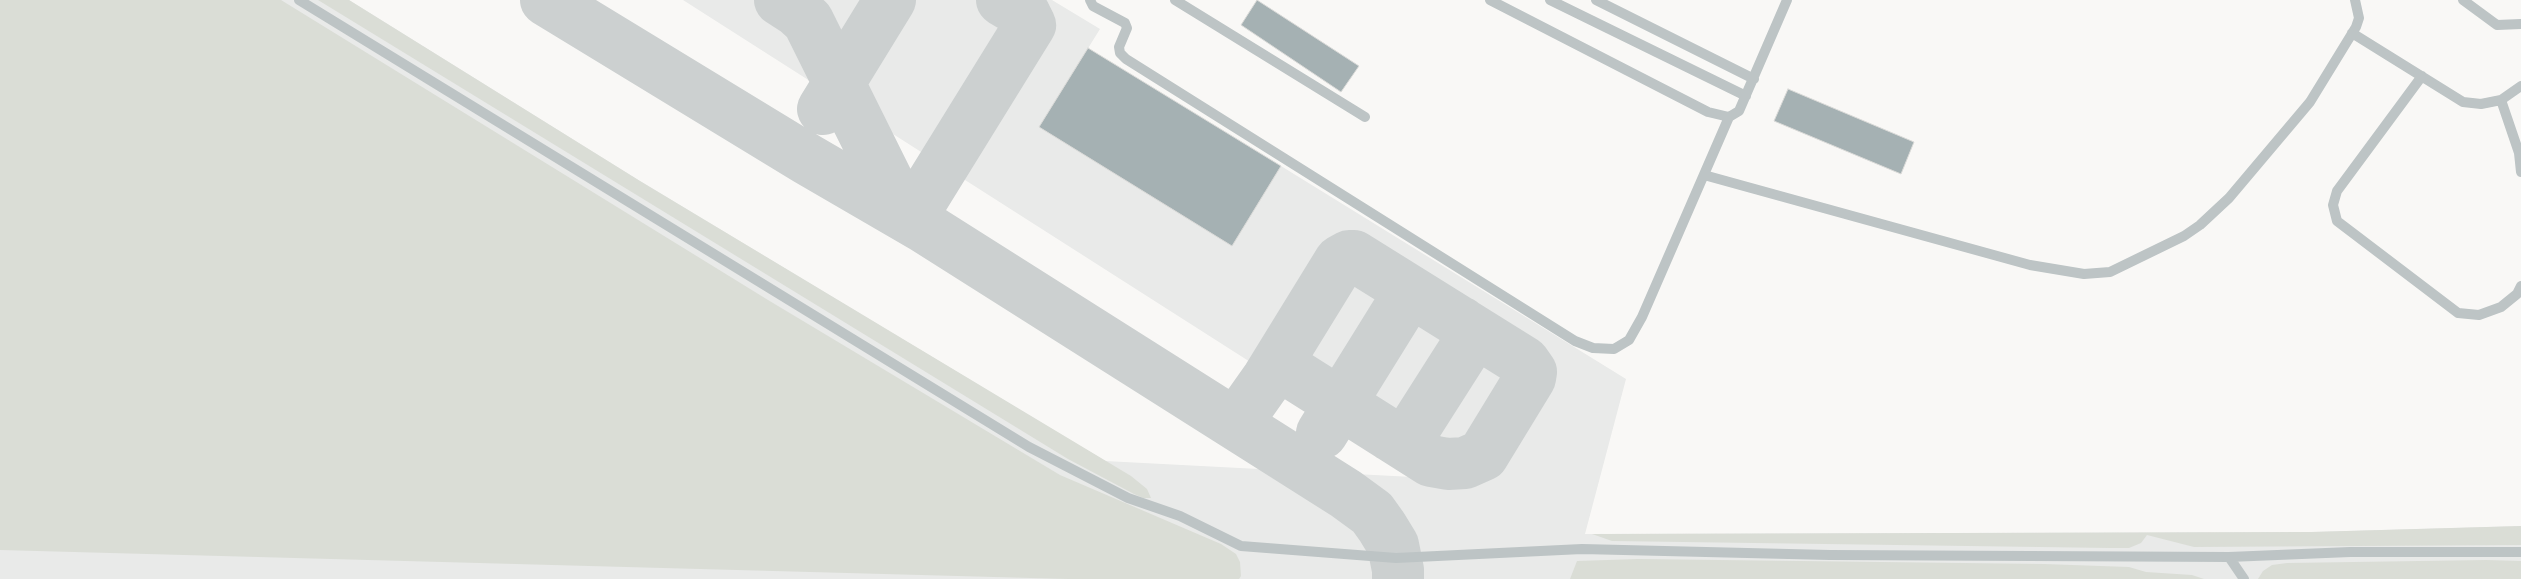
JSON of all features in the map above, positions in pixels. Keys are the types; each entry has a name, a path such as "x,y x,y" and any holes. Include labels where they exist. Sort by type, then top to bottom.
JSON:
{"lane":[{"path":"299,0 1030,447 1128,498 1180,516 1242,546 1396,558 1582,549 1830,555 2229,557 2350,552 2521,552"},
{"path":"1090,0 1093,6 1125,23 1127,28 1119,47 1120,53 1126,59 1566,336 1593,348 1614,349 1629,340 1642,317 1729,117 1739,111 1787,0"},
{"path":"1175,0 1365,117"},
{"path":"1490,0 1708,112 1729,117"},
{"path":"1550,0 1746,96"},
{"path":"1596,0 1754,79"},
{"path":"1704,175 2030,265 2084,274 2110,272 2184,236 2200,225 2229,198 2310,102 2352,33 2359,18 2355,0"},
{"path":"2463,0 2497,24 2521,24"},
{"path":"2352,33 2463,102 2481,104 2501,100 2521,86"},
{"path":"2422,76 2337,191 2333,205 2337,221 2458,313 2479,315 2500,307 2517,294 2521,286"},
{"path":"2501,100 2519,153 2521,172"},
{"path":"2229,557 2244,579"}],"shaded area":[{"path":"0,0 349,0 640,181 1105,461 1432,478 683,0 1052,0 1100,29 1039,127 1231,245 1281,166 1626,379 1585,534 2311,532 2521,526 2521,579 0,579"},
{"path":"0,0 281,0 768,300 1060,475 1221,544 1236,554 1240,562 1241,576 1239,579 1068,579 0,550"},
{"path":"318,0 349,0 640,181 1131,476 1147,489 1151,498 1143,498 1134,494 1068,459"},
{"path":"2521,526 2521,545 2194,547 2147,535 2141,543 2129,548 2110,548 1612,541 1592,534 2311,532"},
{"path":"1638,559 2044,564 2129,567 2146,572 2192,575 2204,579 1570,579 1577,561"},
{"path":"2521,561 2521,579 2258,579 2263,571 2272,565 2287,563"}],"building":[{"path":"1257,0 1359,66 1341,92 1241,25"},
{"path":"1088,48 1281,166 1232,246 1039,127"},
{"path":"1788,89 1914,142 1901,174 1774,121"}],"taxiway":[{"path":"546,0 807,159 924,227 1346,494 1372,513 1382,527 1393,545 1398,579"},
{"path":"780,0 808,21 897,200 910,216"},
{"path":"823,109 890,0"},
{"path":"924,227 918,206 1030,25 1024,13 1002,0"},
{"path":"1228,418 1239,416 1244,412 1268,378 1340,261 1349,256 1354,256 1524,362 1531,372 1530,378 1483,455 1465,463 1448,464 1431,461 1292,373 1277,372 1268,378"},
{"path":"1322,433 1404,301 1415,296 1422,299"},
{"path":"1391,436 1402,438 1412,432 1466,347 1469,334 1462,323"}]}
